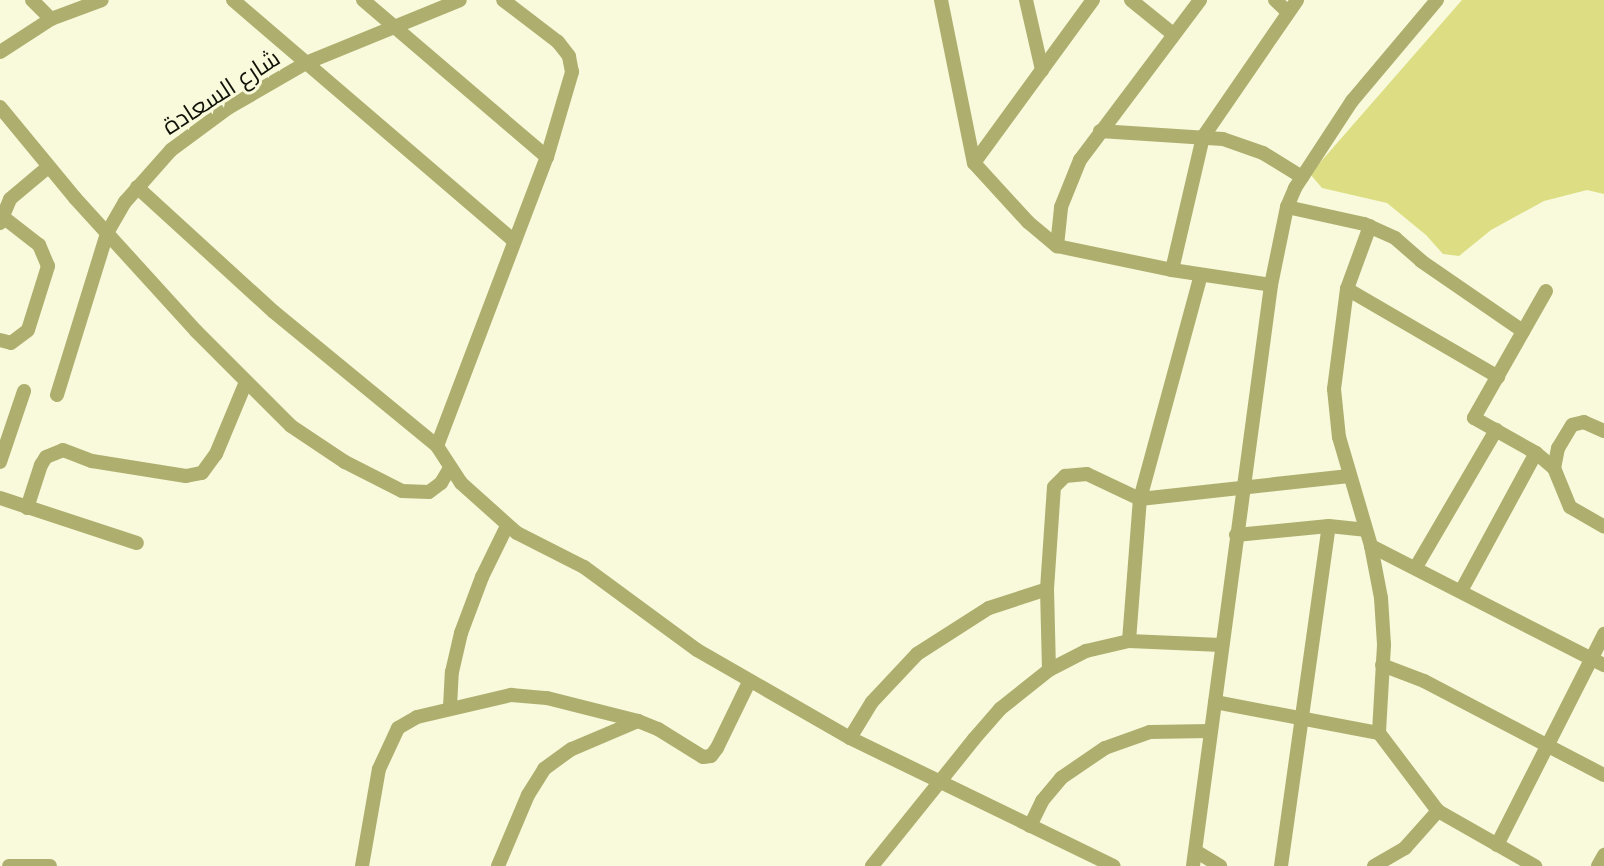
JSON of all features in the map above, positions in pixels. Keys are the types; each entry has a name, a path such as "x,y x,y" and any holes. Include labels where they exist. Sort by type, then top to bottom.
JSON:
{"street":[{"path":"32,0 51,19"},
{"path":"0,52 51,19 102,0"},
{"path":"363,0 547,157"},
{"name":"شارع السعادة","path":"57,395 107,233 137,187 191,134 241,100 306,63 460,0"},
{"path":"437,446 547,157 569,91 572,72 569,56 558,42 503,0"},
{"path":"941,0 974,163 1009,203 1057,246 1172,270 1271,285"},
{"path":"1026,0 1042,70"},
{"path":"974,163 1093,0"},
{"path":"1131,0 1173,34"},
{"path":"1057,246 1061,207 1069,182 1100,131 1200,0"},
{"path":"1172,270 1203,137 1292,6 1275,0"},
{"path":"1220,866 1195,859 1199,806 1271,285 1287,207 1302,177 1352,101 1437,0"},
{"path":"243,3 306,63 513,240"},
{"path":"0,107 107,233 291,426 379,482 418,494 441,483 450,468"},
{"path":"1100,131 1203,137 1243,144 1302,177"},
{"path":"0,340 11,343 28,330 48,266 39,245 1,220 5,196 48,167"},
{"path":"137,187 285,322 437,446 450,468 507,526 593,573 664,628 749,682 850,738 1114,866"},
{"path":"1287,207 1370,226 1395,238 1421,261 1523,331"},
{"path":"1370,226 1347,289 1334,389 1347,476 1371,546 1381,598 1379,733 1438,811 1535,866"},
{"path":"1129,641 1140,499 1201,275"},
{"path":"1347,289 1498,377"},
{"path":"1546,291 1474,418 1536,453 1554,468 1570,507 1604,527"},
{"path":"27,508 41,465 46,457 63,450 92,461 186,476 202,473 216,454 246,382"},
{"path":"0,462 24,391"},
{"path":"1554,468 1558,448 1572,425 1584,422 1604,431"},
{"path":"1416,567 1496,430"},
{"path":"1461,591 1536,453"},
{"path":"1049,670 1047,589 1054,487 1065,476 1087,474 1140,499 1347,476"},
{"path":"0,498 137,543"},
{"path":"450,707 452,672 461,633 482,577 507,526"},
{"path":"1236,535 1329,526 1365,530"},
{"path":"1281,866 1329,526"},
{"path":"1371,546 1598,662"},
{"path":"850,738 872,702 917,654 989,608 1047,589"},
{"path":"1497,845 1548,745 1598,662 1604,634"},
{"path":"872,866 1000,709 1049,670 1086,651 1129,641 1221,645"},
{"path":"1382,665 1424,681 1604,775"},
{"path":"362,866 373,790 390,741 398,728 417,717 511,695 547,698 638,721 658,729 695,753 711,756 749,682"},
{"path":"1215,702 1379,733"},
{"path":"498,866 528,795 544,769 572,749 638,721"},
{"path":"1030,826 1042,801 1061,778 1105,748 1127,737 1150,732 1210,731"},
{"path":"1374,866 1405,848 1438,811"},
{"path":"1598,866 1604,855"},
{"path":"9,866 50,866"}],"shaded area":[{"path":"1462,0 1604,0 1604,194 1587,190 1544,201 1491,230 1459,256 1443,254 1426,235 1387,203 1322,188 1310,174"}]}
